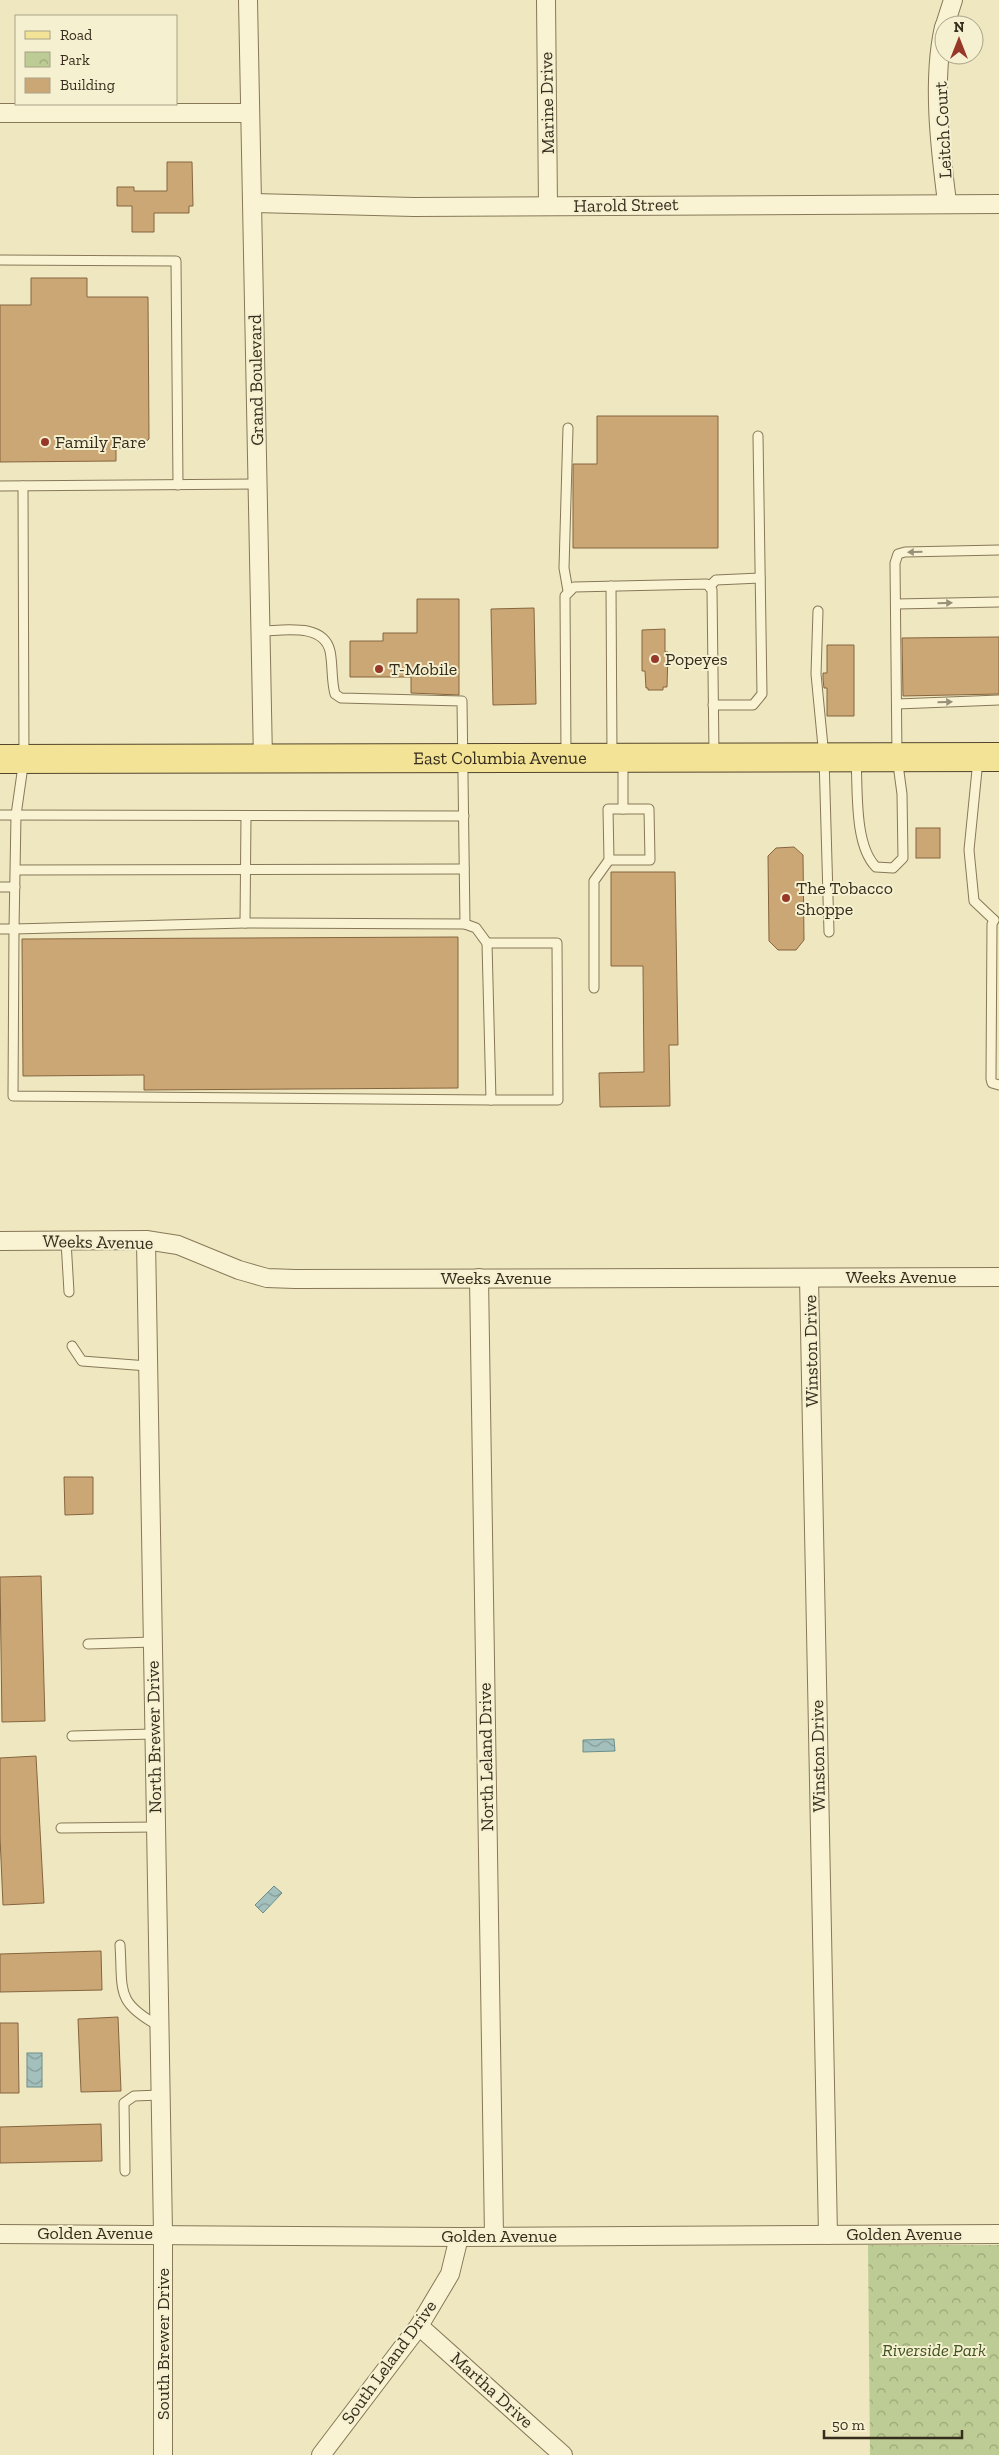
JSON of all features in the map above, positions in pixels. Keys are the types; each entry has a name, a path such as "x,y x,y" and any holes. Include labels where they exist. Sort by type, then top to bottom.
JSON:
{"main road":[{"name":"East Columbia Avenue","path":"12,759 263,760 618,757 989,757"}],"street":[{"name":"Grand Boulevard","path":"248,0 263,760"},
{"name":"Marine Drive","path":"546,0 548,206"},
{"name":"Leitch Court","path":"948,15 953,0"},
{"name":"Leitch Court","path":"940,65 939,95 942,162 947,202"},
{"path":"0,113 250,113"},
{"name":"Harold Street","path":"253,203 414,207 947,202 999,204"},
{"name":"Weeks Avenue","path":"0,1241 146,1240 178,1245 239,1270 267,1278 999,1277"},
{"name":"North Brewer Drive","path":"146,1240 163,2233"},
{"name":"North Leland Drive","path":"478,1278 494,2236"},
{"name":"Winston Drive","path":"809,1278 828,2235"},
{"name":"Golden Avenue","path":"0,2234 163,2233 459,2237 999,2234"},
{"name":"South Brewer Drive","path":"163,2233 163,2455"},
{"name":"South Leland Drive","path":"321,2455 419,2326 450,2274 459,2237"},
{"name":"Martha Drive","path":"419,2326 563,2455"}],"lane":[{"path":"0,260 176,261 178,485"},
{"path":"568,428 564,568 568,591"},
{"path":"713,706 752,704 762,694 758,436"},
{"path":"0,486 258,484"},
{"path":"23,486 12,759 16,815 13,1096 558,1100 556,944 487,943"},
{"path":"856,757 863,845 868,859 876,867 882,869 893,868 903,858 902,794 897,757 895,563 898,554 905,552 999,550"},
{"path":"566,758 565,596 568,591 574,587 710,586 716,580 760,578"},
{"path":"611,586 618,757 623,809"},
{"path":"710,586 712,590 714,757"},
{"path":"896,604 999,602"},
{"path":"818,611 816,674 824,757 829,932"},
{"path":"260,631 313,631 322,638 330,649 335,694 341,698 462,701 465,924"},
{"path":"897,704 999,700"},
{"path":"989,757 969,850 974,902 996,919 992,924 991,1080 992,1083 999,1085"},
{"path":"594,988 594,881 609,860 608,809 649,809 650,860 609,860"},
{"path":"0,815 464,816"},
{"path":"244,923 246,816"},
{"path":"16,870 464,869"},
{"path":"0,887 15,887"},
{"path":"0,929 244,923 465,924 476,928 487,943 491,1100"},
{"path":"66,1241 69,1292"},
{"path":"72,1346 82,1361 148,1366"},
{"path":"88,1644 153,1642"},
{"path":"72,1736 154,1734"},
{"path":"62,1828 156,1827"},
{"path":"120,1945 124,1996 129,2006 139,2015 159,2026"},
{"path":"125,2171 124,2103 134,2096 160,2095"}],"green space":[{"name":"Riverside Park","path":"868,2245 999,2245 999,2455 870,2455"}],"water":[{"path":"614,1739 615,1751 583,1752 583,1740"},
{"path":"274,1886 282,1893 263,1913 255,1905"},
{"path":"27,2053 42,2053 42,2087 27,2087"}],"building":[{"path":"167,162 192,162 193,206 189,206 189,213 154,213 154,232 132,232 132,206 117,206 117,187 134,187 134,191 167,191"},
{"path":"31,278 87,278 87,297 148,297 149,439 138,448 116,448 116,461 0,462 0,305 31,305"},
{"path":"597,416 718,416 718,548 573,548 573,464 597,464"},
{"path":"417,599 459,599 459,695 411,693 411,677 350,677 350,641 383,641 383,633 417,633"},
{"path":"534,608 536,704 493,705 491,609"},
{"name":"Popeyes","path":"665,629 665,652 668,652 667,687 663,687 663,690 648,690 646,688 645,671 642,671 642,630"},
{"path":"999,637 999,694 903,696 902,638"},
{"path":"827,645 854,645 854,716 827,716 827,688 824,688 823,673 827,673"},
{"path":"916,828 940,828 940,858 916,858"},
{"name":"The Tobacco Shoppe","path":"794,847 803,855 804,940 796,950 778,950 769,941 768,856 776,848"},
{"path":"611,872 675,872 678,1045 669,1045 670,1106 600,1107 599,1073 644,1072 643,966 611,966"},
{"path":"458,937 458,1088 144,1090 144,1075 23,1076 22,939"},
{"path":"64,1477 93,1477 93,1514 65,1515"},
{"path":"41,1576 45,1721 2,1722 0,1577"},
{"path":"36,1756 44,1903 3,1905 0,1837 0,1758"},
{"path":"101,1951 102,1990 0,1992 0,1954"},
{"path":"118,2017 121,2091 81,2092 78,2019"},
{"path":"0,2023 18,2023 19,2093 0,2093"},
{"path":"101,2124 102,2161 0,2163 0,2127"}],"place":[{"name":"Family Fare","path":"45,442"},
{"name":"Popeyes","path":"655,659"},
{"name":"T-Mobile","path":"379,669"},
{"name":"The Tobacco Shoppe","path":"786,898"}]}
